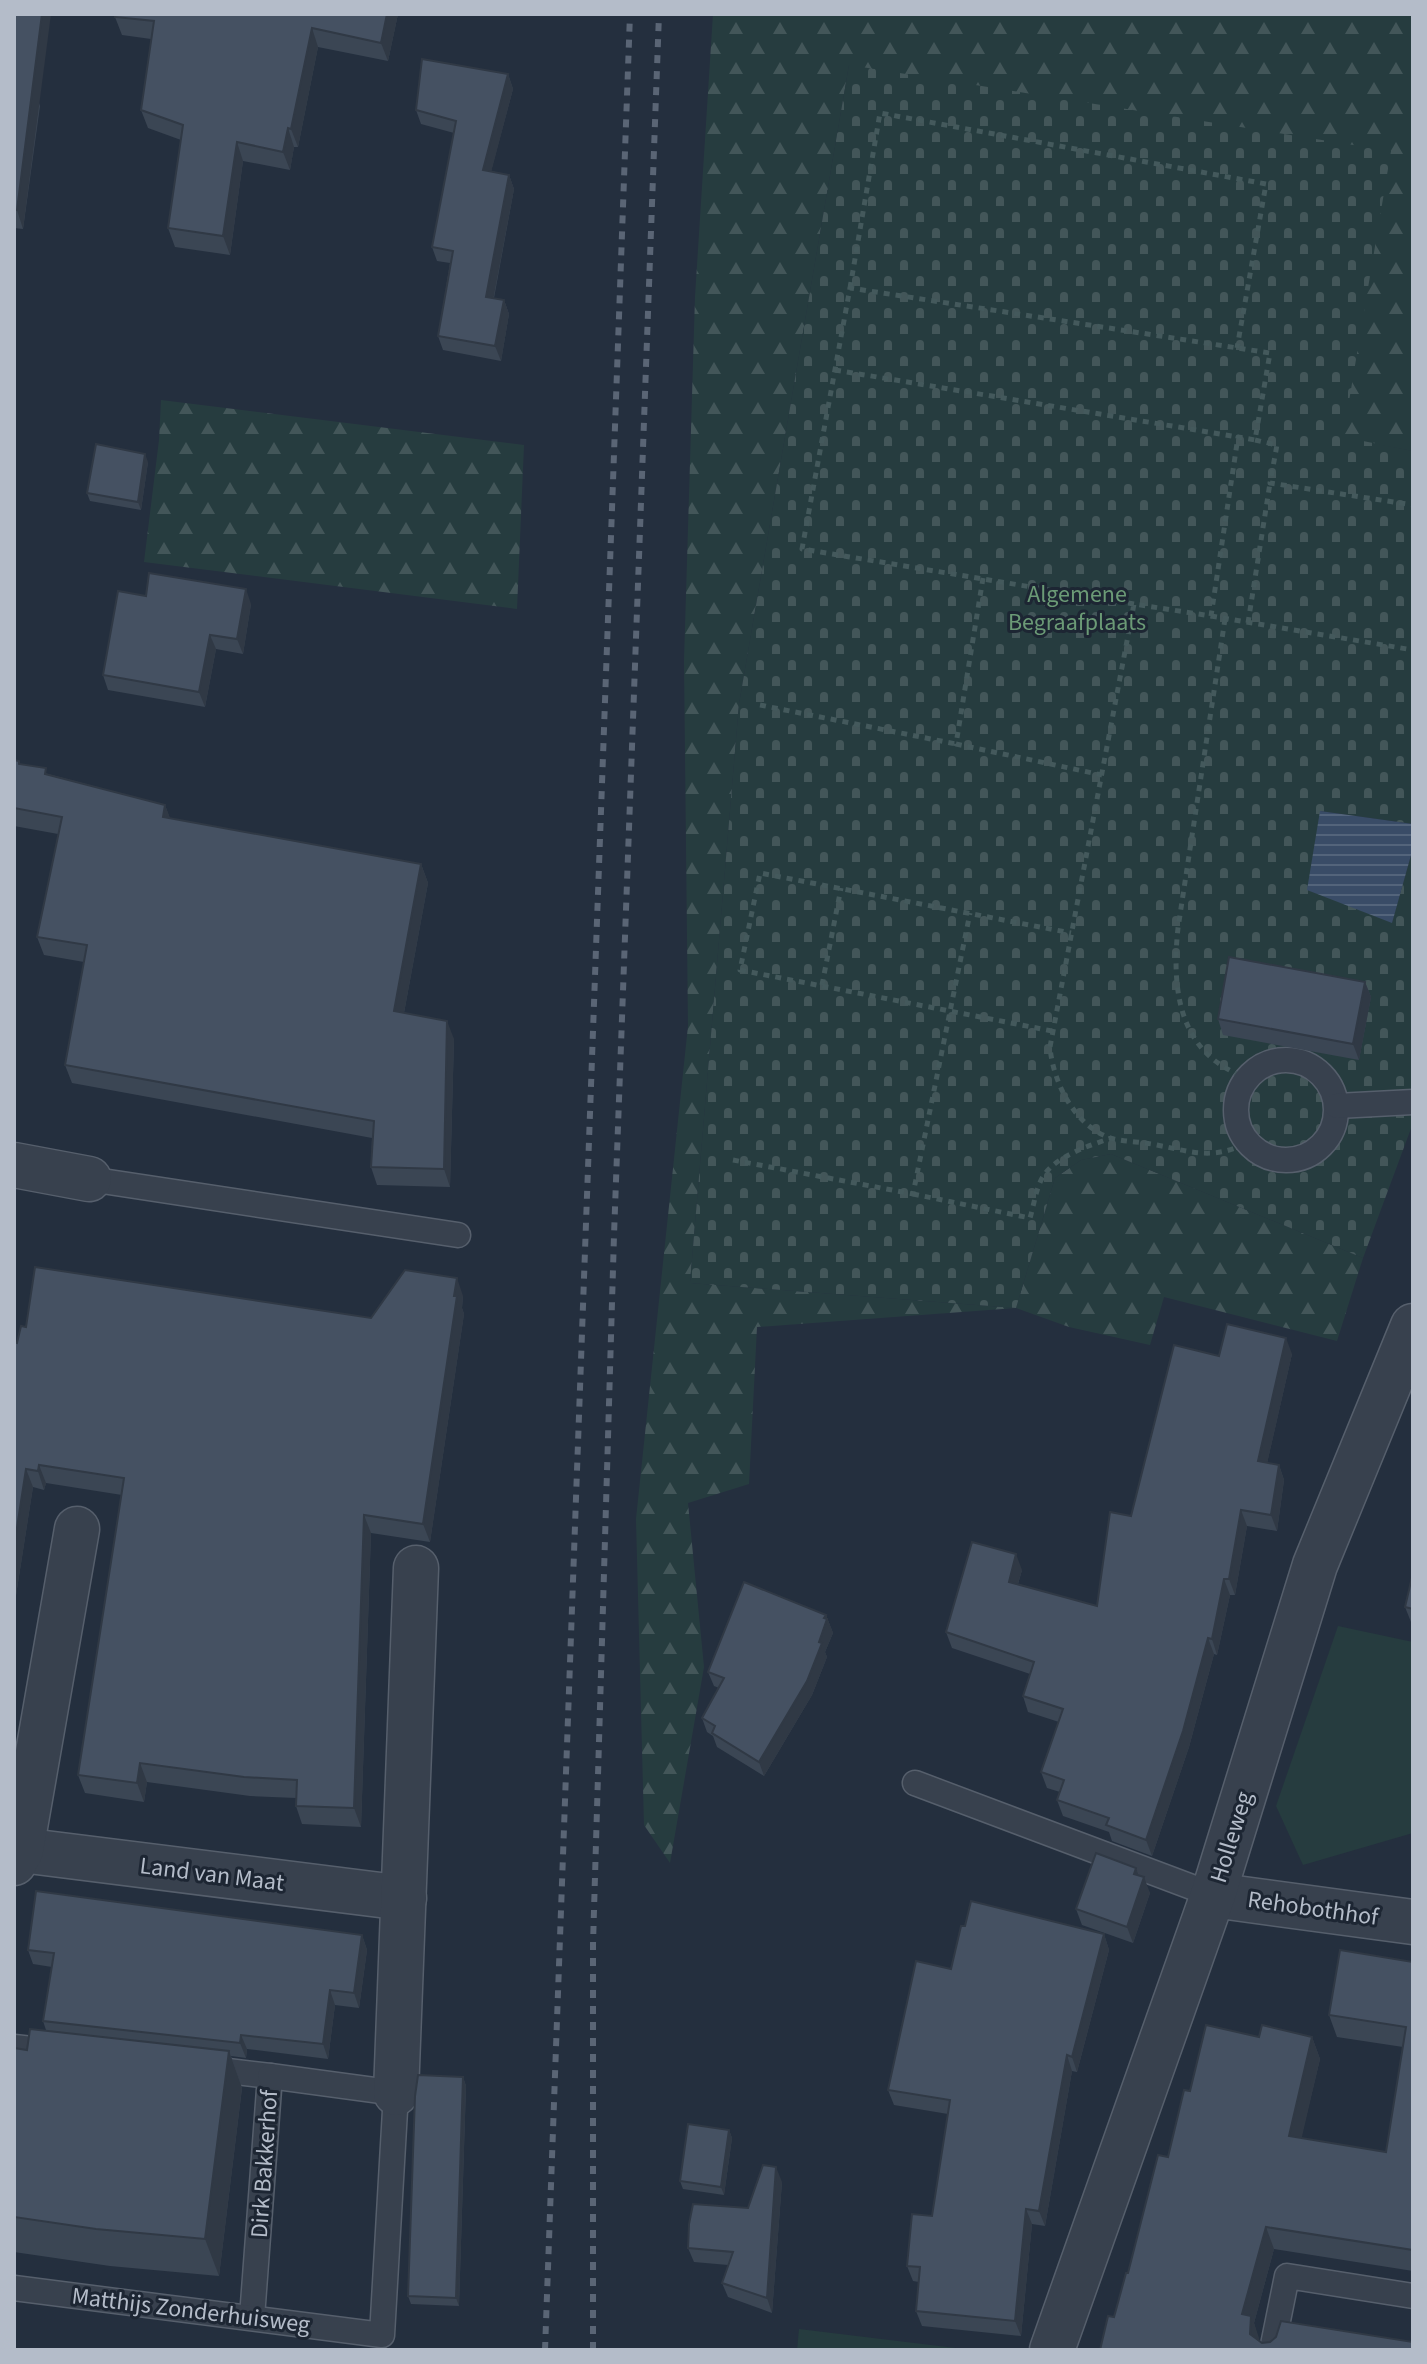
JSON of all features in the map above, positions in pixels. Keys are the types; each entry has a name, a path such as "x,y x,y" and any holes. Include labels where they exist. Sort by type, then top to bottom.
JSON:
{"street":[{"path":"14,1165 89,1179"},
{"name":"Holleweg","path":"1052,2350 1213,1895 1315,1565 1413,1326"},
{"name":"Land van Maat","path":"77,1529 17,1856 404,1898"},
{"path":"396,2093 416,1568"},
{"name":"Rehobothhof","path":"1213,1895 1413,1922"}],"lane":[{"path":"1292,1060 1309,1065 1323,1076 1333,1090 1337,1106 1329,1138 1318,1150 1289,1161 1273,1159 1247,1143 1239,1129 1236,1112 1238,1095 1246,1080 1259,1068 1275,1061 1292,1060"},
{"path":"1337,1106 1413,1102"},
{"path":"89,1179 458,1235"},
{"path":"915,1783 1213,1895"},
{"path":"14,2047 89,2056"},
{"name":"Dirk Bakkerhof","path":"180,2066 270,2076 252,2317"},
{"path":"270,2076 396,2093"},
{"name":"Matthijs Zonderhuisweg","path":"14,2288 382,2335 396,2093"},
{"path":"1272,2350 1287,2276 1413,2296"}],"path":[{"path":"1237,348 1266,184 880,113 802,549 1413,650"},
{"path":"850,288 1270,353 1255,440"},
{"path":"835,370 1277,445 1248,623"},
{"path":"1211,616 1238,437"},
{"path":"1270,483 1413,505"},
{"path":"956,744 983,578"},
{"path":"1134,604 1052,1031 1051,1062 1073,1108 1098,1133 1196,1154 1219,1154 1247,1143"},
{"path":"1225,619 1178,928 1175,978 1188,1028 1201,1047 1214,1060 1246,1080"},
{"path":"760,705 1102,775"},
{"path":"1052,1031 740,970 760,873 1071,933"},
{"path":"822,985 841,888"},
{"path":"913,1194 970,913"},
{"path":"733,1160 1030,1218 1043,1177 1052,1166 1078,1150 1111,1138"}],"green space":[{"path":"713,14 1413,14 1413,451 1343,438 849,65 739,704 690,1283 1016,1308 757,1327 749,1484 688,1503 704,1667 670,1863 644,1825 636,1519 688,1026 684,661 695,297"},
{"name":"Algemene Begraafplaats","path":"849,65 1391,151 1343,437 1413,451 1413,824 1320,811 1392,922 1413,848 1413,1123 1363,1258 1111,1154 1081,1160 1055,1178 1016,1308 690,1283 739,704"},
{"path":"161,400 524,445 517,609 144,562"},
{"path":"1111,1154 1363,1258 1337,1341 1164,1297 1150,1345 1069,1327 1016,1308 1055,1178 1081,1160"},
{"path":"1338,1626 1413,1642 1413,1833 1303,1865 1276,1806"},
{"path":"799,2329 972,2350 797,2350"}],"water":[{"path":"1320,811 1413,824 1413,848 1392,923 1307,890"}],"building":[{"path":"14,14 42,14 17,210 14,210"},
{"path":"116,14 387,14 381,43 312,28 291,129 288,128 283,152 237,142 223,236 168,228 183,125 141,110 154,21 115,17"},
{"path":"422,59 508,74 483,170 509,175 486,297 504,300 495,346 438,336 453,251 432,247 456,121 416,110"},
{"path":"96,444 145,454 138,502 87,493"},
{"path":"149,573 246,589 237,639 210,635 199,692 103,675 118,591 146,596"},
{"path":"14,760 19,764 46,768 45,774 165,805 163,817 421,864 394,1011 447,1021 444,1169 371,1167 374,1121 65,1065 87,945 37,937 62,817 14,808"},
{"path":"1229,957 1365,982 1353,1044 1218,1019"},
{"path":"35,1267 371,1318 405,1270 457,1278 454,1296 457,1296 423,1524 364,1515 354,1808 296,1806 297,1780 244,1777 140,1763 137,1783 78,1775 124,1478 39,1465 38,1471 26,1469 14,1547 14,1342 17,1343 21,1326 26,1327"},
{"path":"1227,1324 1286,1338 1258,1461 1279,1465 1271,1515 1241,1510 1229,1579 1224,1579 1212,1639 1208,1638 1183,1731 1146,1840 1106,1825 1109,1818 1057,1800 1064,1780 1041,1772 1063,1709 1023,1696 1034,1662 946,1632 972,1542 1016,1554 1009,1582 1097,1606 1110,1512 1131,1516 1174,1345 1219,1356"},
{"path":"1413,1573 1413,1609 1405,1607"},
{"path":"744,1582 826,1615 824,1618 827,1619 819,1642 822,1643 807,1681 759,1762 712,1733 715,1726 702,1718 724,1678 708,1672"},
{"path":"1096,1853 1136,1868 1134,1874 1144,1877 1127,1927 1076,1909"},
{"path":"36,1891 362,1935 354,1993 330,1990 323,2044 241,2035 240,2043 43,2021 54,1953 28,1950"},
{"path":"971,1901 1104,1934 1072,2057 1067,2055 1039,2211 1026,2209 1015,2321 916,2311 920,2267 907,2266 912,2214 932,2216 950,2100 888,2090 916,1961 951,1969 961,1926 965,1926"},
{"path":"1340,1950 1413,1962 1413,2250 1266,2227 1242,2314 1251,2316 1250,2334 1262,2343 1276,2337 1281,2321 1413,2342 1413,2350 1100,2350 1108,2316 1114,2317 1128,2273 1158,2155 1168,2157 1184,2090 1190,2091 1206,2025 1259,2037 1262,2025 1312,2037 1289,2136 1386,2152 1406,2027 1329,2015"},
{"path":"30,2029 229,2051 205,2239 96,2229 14,2217 14,2048 27,2050"},
{"path":"418,2075 463,2077 456,2298 408,2296"},
{"path":"688,2124 729,2130 721,2187 680,2181"},
{"path":"763,2165 776,2167 767,2298 722,2283 733,2252 688,2248 693,2204 748,2208"}],"railway":[{"path":"545,2350 630,14"},
{"path":"593,2350 593,1944 614,1235 659,14"}]}
